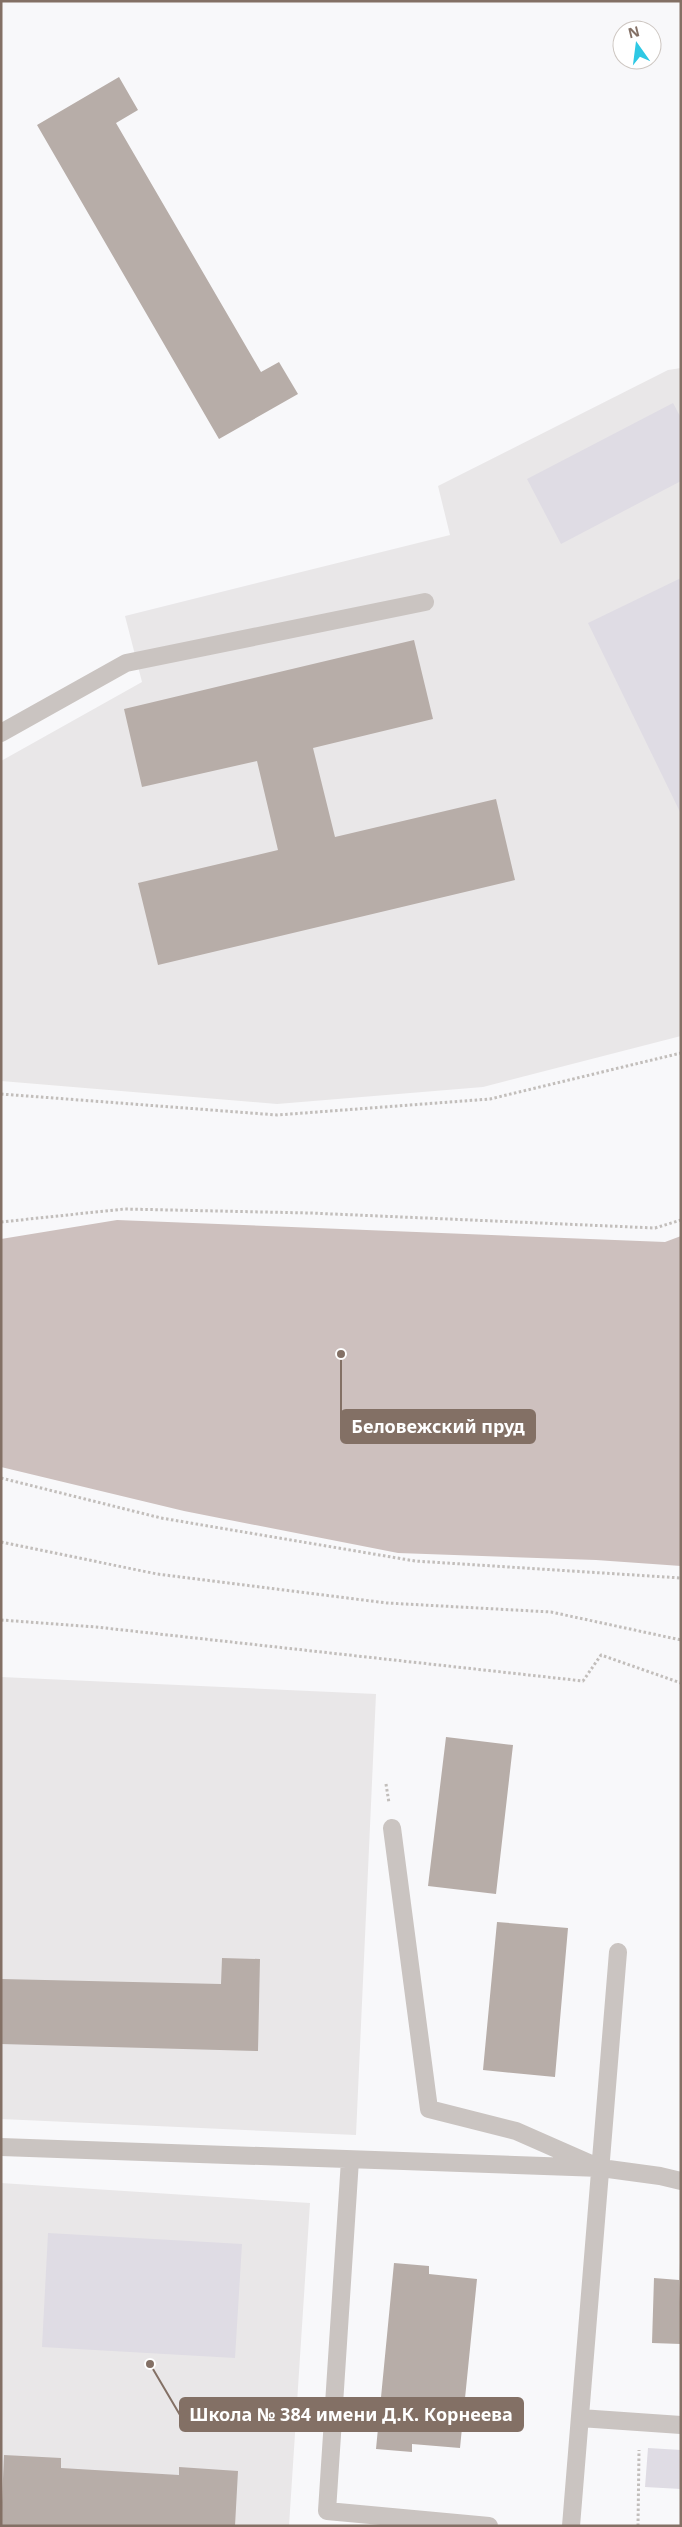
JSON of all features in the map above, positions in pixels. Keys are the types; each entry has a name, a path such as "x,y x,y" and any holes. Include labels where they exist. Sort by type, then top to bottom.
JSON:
{"lane":[{"path":"1,733 126,663 425,602"},
{"path":"392,1828 429,2109 516,2131 601,2168"},
{"path":"572,2526 618,1952"},
{"path":"1,2147 601,2168 660,2176 681,2181"},
{"path":"350,2160 328,2511 489,2526"},
{"path":"580,2418 681,2425"}],"path":[{"path":"1,1094 277,1115 490,1099 681,1053"},
{"path":"1,1222 124,1209 310,1213 655,1228 681,1220"},
{"path":"1,1478 160,1518 415,1561 681,1578"},
{"path":"1,1542 157,1574 387,1603 551,1612 681,1640"},
{"path":"1,1620 96,1627 583,1681 601,1655 681,1683"},
{"path":"638,2526 640,2422"}],"shaded area":[{"path":"681,368 681,1036 483,1087 277,1104 1,1081 1,761 142,682 125,616 450,535 438,486 668,370"},
{"path":"673,403 681,418 681,481 561,544 527,479"},
{"path":"681,578 681,814 588,623"},
{"path":"117,1220 665,1242 681,1236 681,1566 596,1560 398,1553 184,1511 1,1467 1,1239"},
{"path":"1,1677 376,1694 356,2135 1,2119"},
{"path":"1,2183 310,2203 289,2526 1,2526"},
{"path":"48,2233 242,2244 235,2358 42,2347"},
{"path":"648,2448 681,2450 681,2489 645,2487"}],"building":[{"path":"119,77 138,110 116,123 261,372 279,362 298,394 219,439 37,125"},
{"path":"414,640 433,719 313,748 335,837 496,799 515,880 158,965 138,883 278,850 257,761 142,787 124,709"},
{"path":"446,1737 513,1745 496,1894 428,1886"},
{"path":"497,1922 568,1928 555,2077 483,2070"},
{"path":"222,1958 260,1959 258,2051 1,2044 1,1979 221,1984"},
{"path":"679,2262 681,2344 652,2343 654,2278 679,2280"},
{"path":"394,2263 429,2266 429,2274 477,2279 460,2448 412,2444 412,2452 376,2449"},
{"path":"4,2455 61,2458 61,2468 179,2475 179,2467 238,2471 235,2526 1,2526"}],"place":[{"name":"Беловежский пруд","path":"341,1354"},
{"name":"Школа № 384 имени Д.К. Корнеева","path":"150,2364"}]}
